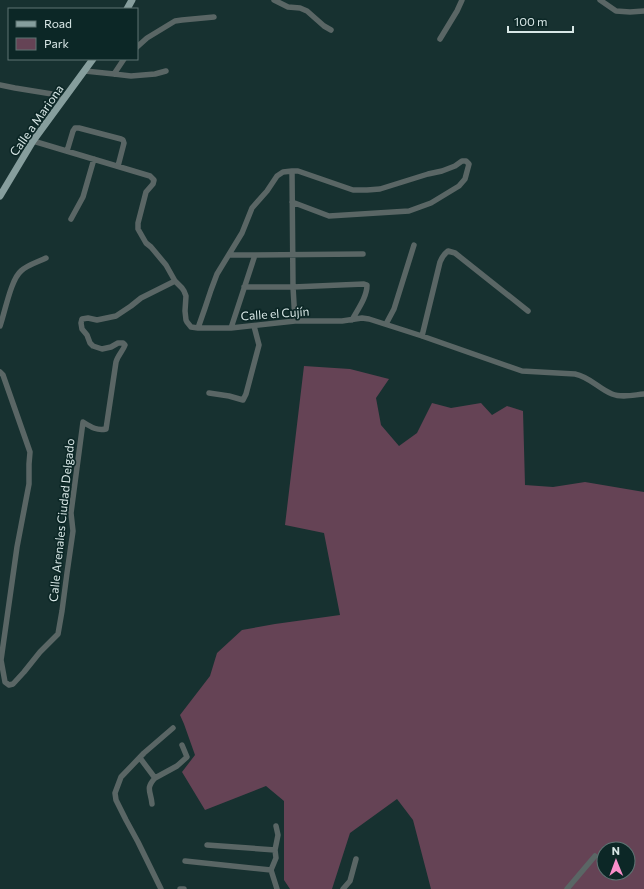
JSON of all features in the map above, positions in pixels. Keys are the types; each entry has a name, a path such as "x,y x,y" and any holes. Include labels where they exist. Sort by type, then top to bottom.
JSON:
{"main road":[{"name":"Calle a Mariona","path":"0,196 33,141 92,60"}],"street":[{"path":"274,0 288,7 300,8 324,26 332,30"},
{"path":"440,39 462,0"},
{"path":"600,0 616,11 644,11"},
{"path":"138,46 147,38 175,21 214,18"},
{"path":"114,74 123,60"},
{"path":"85,71 131,76 155,74 166,71"},
{"path":"0,84 56,95 63,100"},
{"path":"66,151 72,131 75,128 121,139 124,143 118,166"},
{"path":"33,141 150,176 154,180 154,184 146,192 138,228 146,243 166,265 175,281 182,288 186,296 185,311 187,322 191,327 198,328 217,274 242,233 252,208 267,191 277,176 283,172 298,171 353,190 367,190 380,189 428,174 442,172 462,161 466,161 469,164 465,179 459,186 431,203 409,211 329,216 292,202"},
{"path":"71,219 83,197 94,159"},
{"path":"292,171 293,287 295,321"},
{"path":"386,324 394,308 414,245"},
{"path":"422,336 440,262 445,253 448,251 455,253 528,311"},
{"path":"229,255 363,254"},
{"path":"231,328 255,255"},
{"path":"0,326 11,288 19,272 24,268 46,258"},
{"name":"Calle Arenales Ciudad Delgado","path":"0,372 3,375 30,452 29,484 17,547 0,660 5,682 9,685 13,684 40,652 58,634 73,531 71,512 84,422 92,428 106,430 116,362 125,345 123,343 118,343 102,350 93,346 82,329 82,319 88,318 97,320 116,316 141,298 175,281"},
{"path":"244,287 367,285 362,303 352,320"},
{"name":"Calle el Cujín","path":"198,328 231,328 295,321 369,319 522,371 575,374 583,376 615,395 624,396 644,394"},
{"path":"209,393 243,400 246,394 259,345 254,326"},
{"path":"162,889 116,800 115,793 121,777 154,744 173,728"},
{"path":"152,804 149,786 151,782 155,778 177,766 187,757 182,745"},
{"path":"140,758 155,778"},
{"path":"276,826 278,835 275,850 276,858 272,870 277,889"},
{"path":"207,845 275,850"},
{"path":"566,889 595,856"},
{"path":"343,889 350,881 356,859"},
{"path":"185,861 272,870"}],"green space":[{"path":"304,366 350,369 389,379 376,398 381,425 399,446 417,433 432,403 451,408 481,403 492,415 507,406 523,411 525,485 553,487 585,482 644,492 644,889 431,889 413,820 397,799 350,833 332,889 290,889 284,880 284,801 266,786 205,810 182,772 195,755 180,715 210,676 217,653 242,630 340,615 324,533 285,525"}]}
